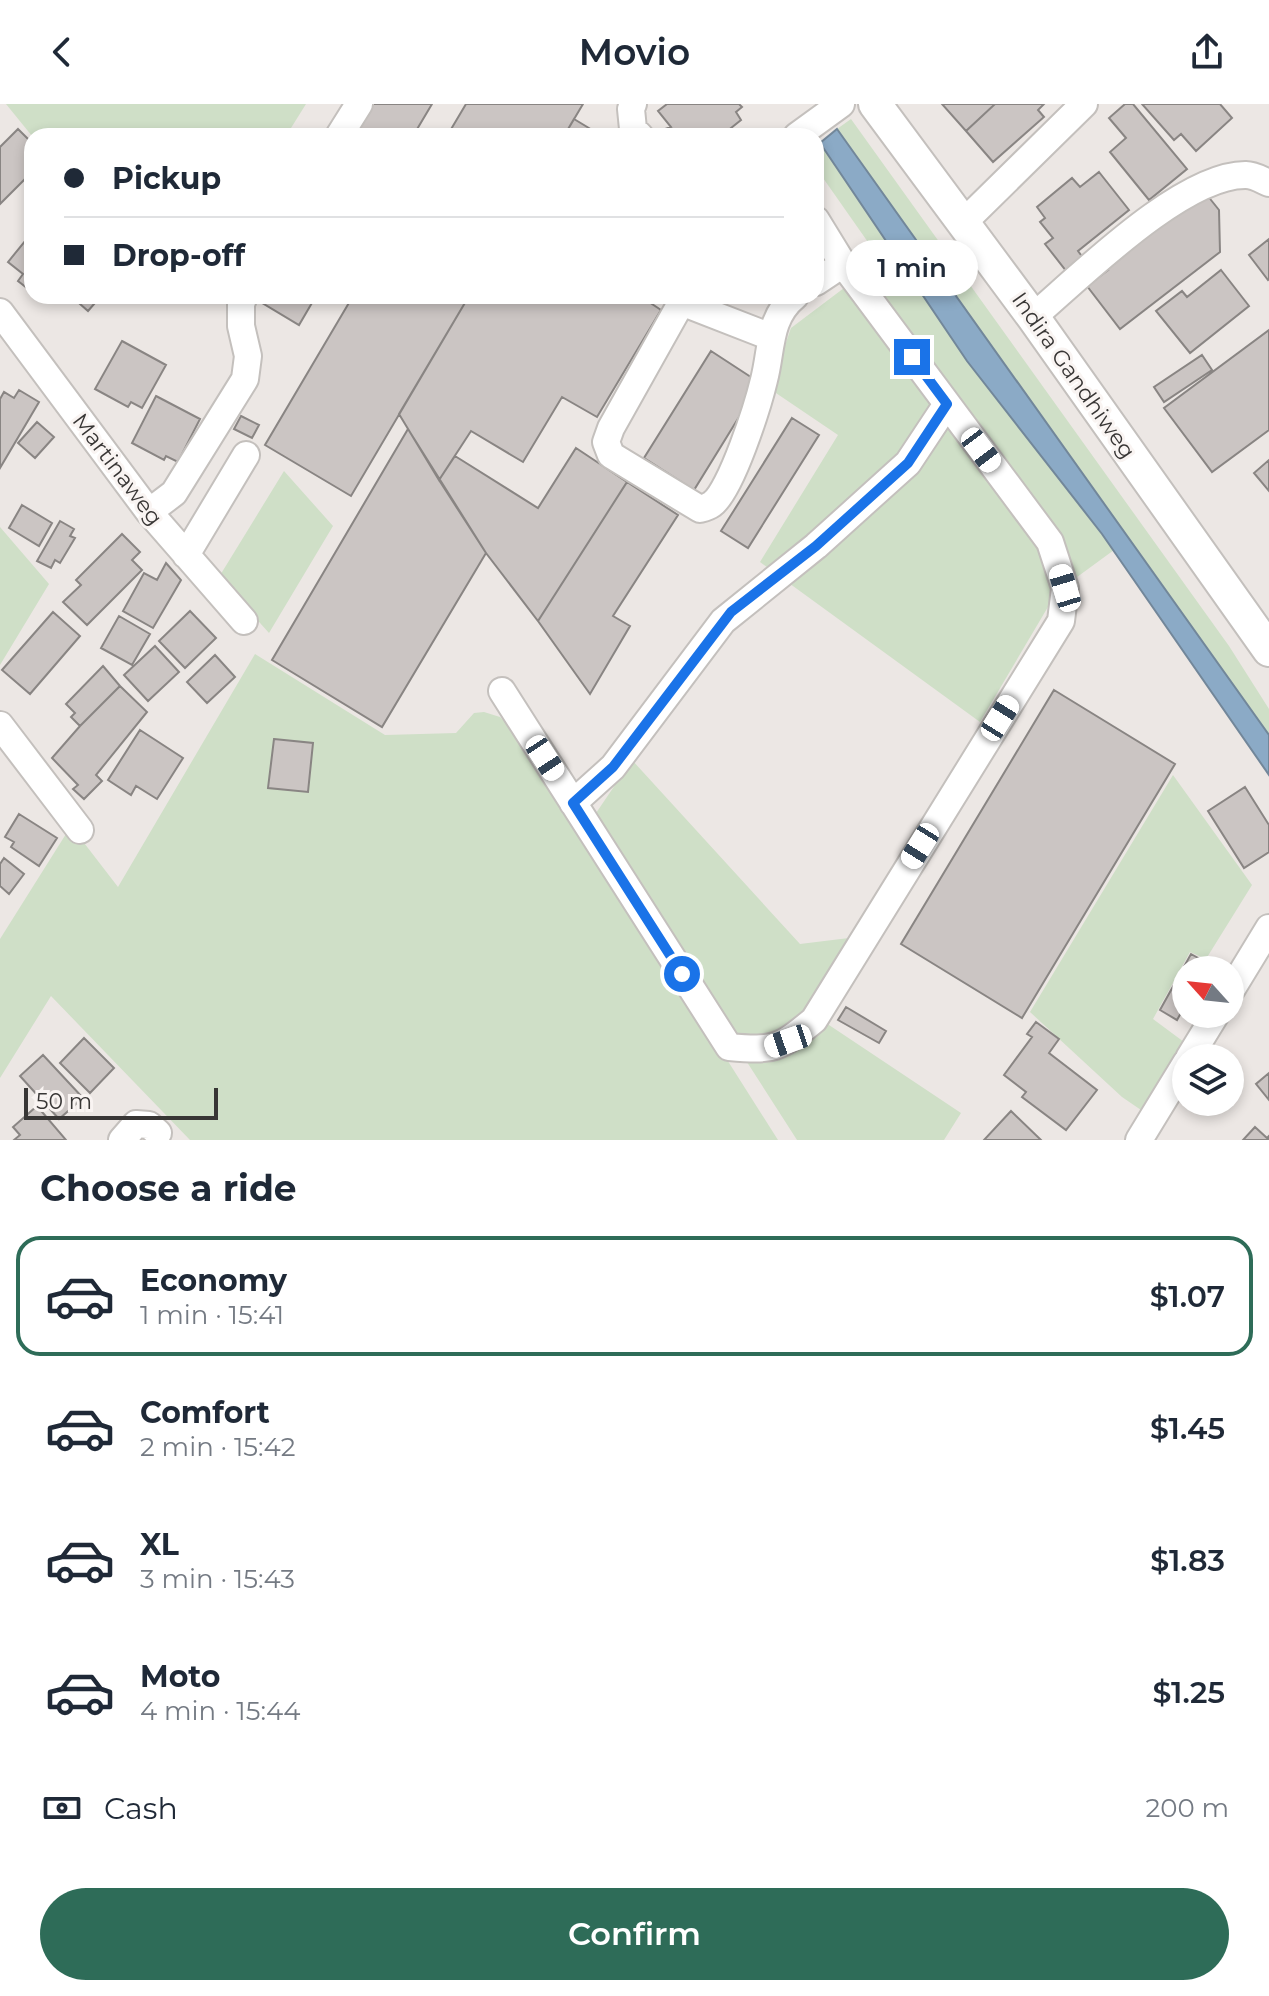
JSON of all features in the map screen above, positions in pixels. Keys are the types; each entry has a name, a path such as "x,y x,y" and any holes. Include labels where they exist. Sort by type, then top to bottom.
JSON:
{"main road":[{"name":"Indira Gandhiweg","path":"875,104 1033,317 1269,650"}],"street":[{"path":"344,128 359,104"},
{"path":"633,104 633,128"},
{"path":"964,222 1084,104"},
{"path":"808,128 840,105"},
{"path":"1033,317 1130,233 1204,184 1224,177 1249,175 1269,183"},
{"path":"502,691 729,1047 762,1050 788,1041 814,1020 1061,621 1065,588 1050,542 843,264 824,233"},
{"path":"824,277 843,264"},
{"path":"149,512 174,493 245,379 248,356 241,326 241,304"},
{"path":"680,304 606,442 611,455 700,509 712,504 721,494 745,441 765,378 771,337 778,316 788,304"},
{"path":"695,304 771,337"},
{"name":"Martinaweg","path":"0,312 149,512 244,621"},
{"path":"573,803 613,767 731,612 816,546 908,463 947,404"},
{"path":"186,555 246,455"},
{"path":"0,725 80,830"},
{"path":"1244,969 1269,928"},
{"path":"1139,1140 1172,1086"},
{"path":"122,1140 136,1124 149,1125 158,1133"}],"green space":[{"path":"6,104 306,104 291,128 26,128"},
{"path":"851,119 1229,646 1269,709 1269,735 837,129"},
{"path":"824,148 967,361 1114,550 1073,580 1069,556 1058,534 871,285 870,245 824,179"},
{"path":"844,288 1048,550 1058,590 980,722 760,562 838,435 770,389 791,328"},
{"path":"284,471 333,526 269,633 219,577"},
{"path":"0,527 49,584 0,665"},
{"path":"255,654 385,735 456,733 474,713 484,712 500,717 516,732 575,820 778,1140 190,1140 51,996 0,1078 0,939 71,826 118,887"},
{"path":"632,760 800,944 849,938 808,1017 771,1042 729,1033 592,819"},
{"path":"1173,775 1252,885 1208,956 1190,952 1188,956 1172,956 1172,985 1153,1019 1184,1042 1172,1044 1172,1061 1141,1110 1122,1097 1030,1012"},
{"path":"823,1021 961,1113 944,1140 797,1140 745,1059"}],"water":[{"path":"837,129 1269,735 1269,775 1102,534 967,361 824,149 824,140"}],"building":[{"path":"370,104 432,104 418,128 356,128"},
{"path":"466,104 583,104 569,128 452,128"},
{"path":"667,104 739,104 742,107 736,112 741,120 731,128 668,128 671,127 658,111"},
{"path":"942,104 995,104 966,131"},
{"path":"995,104 1044,104 1038,110 1044,117 993,162 966,131"},
{"path":"1125,104 1133,104 1187,169 1149,200 1110,152 1126,138 1109,118"},
{"path":"1142,104 1220,104 1232,118 1196,151 1181,134 1174,140"},
{"path":"574,119 589,128 569,128"},
{"path":"18,129 24,135 24,180 0,204 0,147"},
{"path":"1099,172 1129,210 1078,251 1084,259 1067,272 1045,244 1053,238 1040,222 1045,218 1037,207 1072,178 1080,187"},
{"path":"1207,195 1219,210 1220,252 1120,329 1087,286 1108,270 1104,265 1189,200"},
{"path":"1269,239 1269,279 1268,280 1249,255"},
{"path":"24,242 24,286 18,281 23,274 8,262"},
{"path":"1221,270 1249,306 1190,353 1156,311 1182,291 1187,297"},
{"path":"80,304 94,304 88,311"},
{"path":"264,304 311,304 299,325"},
{"path":"348,304 464,304 351,496 265,445"},
{"path":"464,304 652,304 661,310 597,417 562,397 523,462 471,431 439,480 399,414"},
{"path":"1269,330 1269,430 1212,472 1164,408"},
{"path":"122,341 166,365 142,408 131,402 128,407 95,389"},
{"path":"711,351 760,383 694,490 644,458"},
{"path":"1202,355 1212,370 1164,402 1154,387"},
{"path":"19,390 39,402 0,468 0,399 4,392 14,398"},
{"path":"156,396 200,419 178,462 166,456 164,460 132,443"},
{"path":"241,416 259,425 252,438 234,429"},
{"path":"792,418 819,435 748,548 721,531"},
{"path":"37,422 54,437 35,458 18,443"},
{"path":"408,429 486,553 382,727 272,660"},
{"path":"576,448 627,482 538,621 486,553 439,480 455,456 538,508"},
{"path":"1269,460 1269,491 1254,473"},
{"path":"627,482 678,515 613,616 630,626 590,694 538,621"},
{"path":"22,505 52,523 39,546 9,528"},
{"path":"60,521 74,529 70,536 75,538 60,563 55,560 51,568 37,561"},
{"path":"122,534 140,552 132,560 142,570 87,625 63,602 81,585 76,580"},
{"path":"166,563 181,580 153,628 123,611 144,573 157,580"},
{"path":"190,611 216,638 185,668 159,641"},
{"path":"53,612 80,636 30,694 2,670"},
{"path":"119,616 150,634 132,665 101,648"},
{"path":"155,646 179,672 148,701 124,675"},
{"path":"215,655 235,677 207,703 187,682"},
{"path":"103,666 120,686 80,726 71,717 75,713 66,704"},
{"path":"120,686 147,712 96,775 102,781 84,799 73,789 78,785 52,758"},
{"path":"1054,690 1175,764 1022,1018 901,944"},
{"path":"140,730 183,758 157,799 136,786 131,795 108,780"},
{"path":"274,739 313,743 308,792 268,788"},
{"path":"1245,787 1269,825 1269,852 1244,868 1208,811"},
{"path":"19,814 57,838 39,866 11,847 14,842 5,837"},
{"path":"4,858 24,874 9,894 0,886 0,864"},
{"path":"1172,988 1172,1017 1160,1010"},
{"path":"846,1007 886,1031 879,1043 838,1020"},
{"path":"1036,1022 1059,1039 1049,1053 1097,1090 1066,1130 1022,1097 1026,1092 1004,1075 1032,1037 1027,1034"},
{"path":"84,1038 114,1068 90,1093 60,1063"},
{"path":"43,1055 83,1098 59,1119 20,1076"},
{"path":"1269,1073 1269,1100 1256,1084"},
{"path":"37,1106 66,1140 14,1140 20,1135 13,1127"},
{"path":"1011,1111 1041,1140 984,1140"},
{"path":"1255,1127 1267,1138 1269,1136 1269,1140 1243,1140"}],"route":[{"path":"682,974 573,803 613,767 731,612 816,546 908,463 947,404 912,357"}]}
